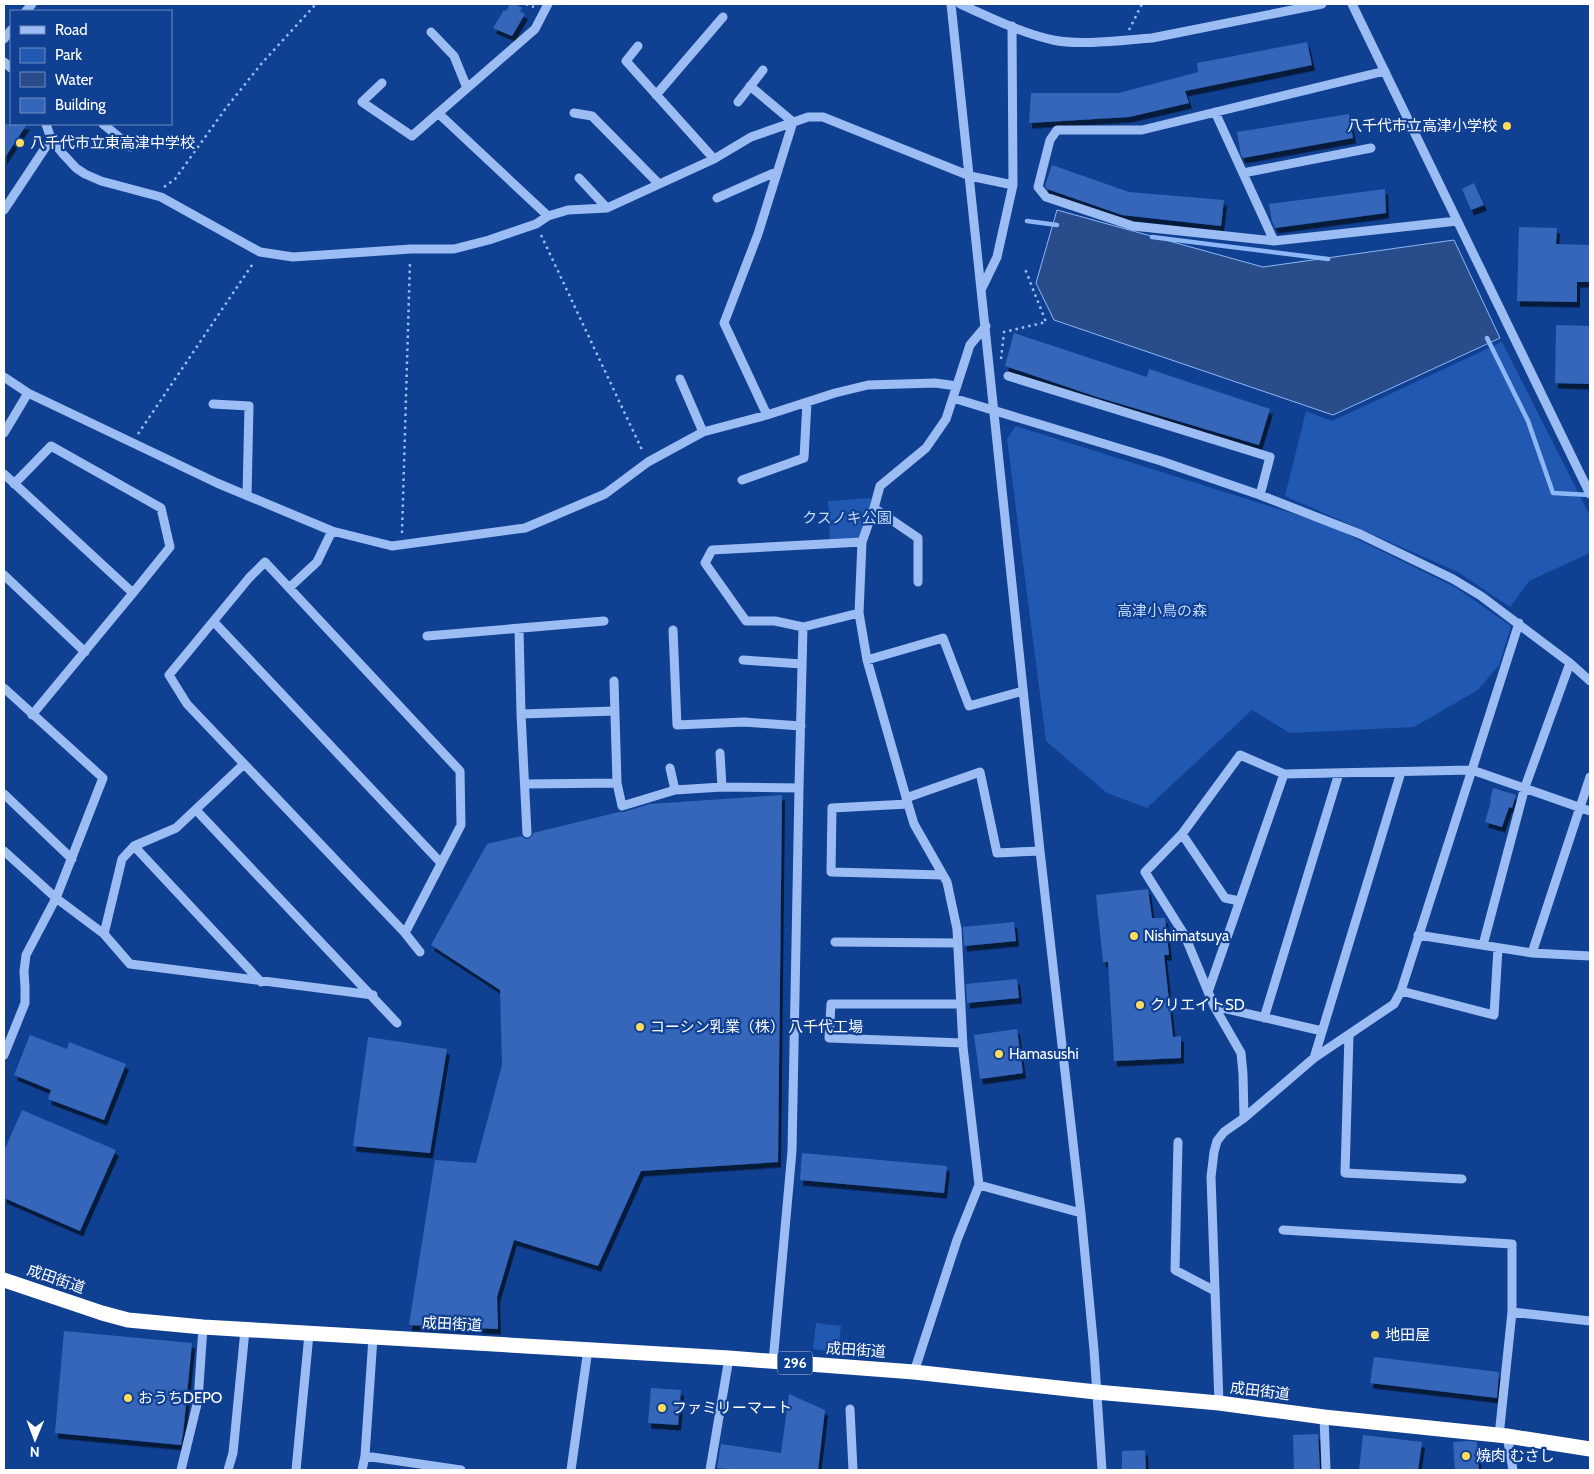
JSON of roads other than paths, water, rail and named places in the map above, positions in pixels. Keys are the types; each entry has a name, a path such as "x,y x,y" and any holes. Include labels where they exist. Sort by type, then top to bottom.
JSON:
{"highway":[{"name":"成田街道","path":"4,1280 128,1320 245,1330 588,1349 914,1372 1219,1403 1324,1417 1503,1436 1590,1449"}],"street":[{"path":"382,83 362,102 412,136 535,29 548,4"},
{"path":"951,4 1040,851 1081,1213 1094,1350 1102,1470"},
{"path":"960,4 1040,36 1069,42 1152,38 1322,4"},
{"path":"1352,4 1590,494"},
{"path":"656,95 723,17"},
{"path":"982,288 997,257 1013,185 1012,26"},
{"path":"431,32 454,56 467,88"},
{"path":"638,46 626,61 714,159"},
{"path":"738,102 763,70"},
{"path":"1384,71 1142,130 1057,130 1050,140 1038,186 1046,197 1133,226 1274,241 1457,221"},
{"path":"750,86 793,122"},
{"path":"574,112 592,116 658,183"},
{"path":"1215,112 1274,241"},
{"path":"438,113 548,216"},
{"path":"46,125 51,139 76,168 85,174 101,181 161,197 260,252 293,257 411,248 454,249 536,224 548,216 568,210 607,208 714,159 751,137 808,117 823,117 970,176 1013,185"},
{"path":"767,415 724,323 758,234 793,122"},
{"path":"104,125 131,147"},
{"path":"4,210 51,139"},
{"path":"1243,173 1371,148"},
{"path":"717,198 778,170"},
{"path":"580,178 607,208"},
{"path":"914,1372 957,1240 979,1185 963,1043 956,929 947,882 914,824 866,660 859,613 862,542 880,486 926,448 946,419 970,345 986,326"},
{"path":"1008,376 1270,457 1260,495"},
{"path":"4,378 28,393 247,496 332,531 392,546 526,528 606,494 648,462 703,432 807,402 868,385 935,383 957,386"},
{"path":"680,379 703,432"},
{"path":"4,433 28,393"},
{"path":"953,398 1161,461 1260,495 1360,534 1453,579 1519,624 1570,663 1590,681"},
{"path":"742,480 804,458 807,402"},
{"path":"213,404 249,406 247,496"},
{"path":"14,484 51,446 161,508 170,547 32,715"},
{"path":"4,474 133,593"},
{"path":"874,508 918,538 918,582"},
{"path":"289,588 316,562 332,531"},
{"path":"859,613 803,628 774,622 746,621 705,563 712,550 862,542"},
{"path":"405,934 461,825 460,771 265,562 249,578 169,675 186,704 420,952"},
{"path":"4,575 85,652"},
{"path":"427,636 604,621"},
{"path":"214,622 441,863"},
{"path":"1219,1403 1211,1177 1217,1141 1224,1132 1244,1118 1314,1058 1394,1004 1402,990 1418,935 1519,624"},
{"path":"773,1362 792,1151 803,628"},
{"path":"519,629 527,833"},
{"path":"673,630 677,725 744,722 801,726"},
{"path":"866,660 943,638 969,706 1023,691"},
{"path":"742,660 802,664"},
{"path":"1483,945 1525,787 1570,663"},
{"path":"614,681 617,783 622,806 675,790 722,787 799,788"},
{"path":"4,688 103,778 56,898 26,955 24,1003 4,1055"},
{"path":"521,714 615,711"},
{"path":"720,753 722,787"},
{"path":"1244,1118 1243,1074 1240,1053 1214,1006 1185,936 1145,872 1182,834 1240,755 1284,774 1472,770 1590,811"},
{"path":"104,934 122,859 134,846 176,828 244,764"},
{"path":"670,768 675,790"},
{"path":"943,875 831,872 832,808 907,801 980,772 997,853 1040,851"},
{"path":"1314,1058 1401,772"},
{"path":"1264,1018 1340,773"},
{"path":"1208,992 1284,774"},
{"path":"1532,953 1590,777"},
{"path":"525,784 617,783"},
{"path":"4,794 72,859"},
{"path":"196,810 397,1023"},
{"path":"1182,834 1225,898 1240,901"},
{"path":"134,846 260,982"},
{"path":"4,851 56,898 104,934 130,964 372,995"},
{"path":"1418,935 1532,953 1590,956"},
{"path":"835,942 957,943"},
{"path":"1402,990 1494,1015 1498,948"},
{"path":"961,1004 831,1004 829,1038 963,1043"},
{"path":"1214,1006 1322,1031"},
{"path":"1349,1035 1344,1173 1462,1179"},
{"path":"1178,1142 1175,1270 1215,1291"},
{"path":"979,1185 1081,1213"},
{"path":"1283,1230 1512,1244 1512,1312 1503,1436 1513,1470"},
{"path":"1512,1312 1590,1321"},
{"path":"181,1470 198,1400 203,1327"},
{"path":"228,1470 233,1453 245,1330"},
{"path":"296,1470 309,1334"},
{"path":"362,1470 365,1456 374,1337"},
{"path":"571,1470 588,1349"},
{"path":"710,1470 729,1358"},
{"path":"850,1409 853,1470"},
{"path":"1324,1417 1326,1470"},
{"path":"365,1456 461,1470"}],"water":[{"path":"1057,210 1263,267 1454,240 1500,338 1333,415 1054,320 1036,283"}],"waterway":[{"path":"1027,221 1057,225"},
{"path":"1152,237 1328,259"},
{"path":"1487,338 1528,421 1553,493 1590,495"}],"place":[{"name":"八千代市立高津小学校","path":"1507,126"},
{"name":"八千代市立東高津中学校","path":"20,143"},
{"name":"Nishimatsuya","path":"1134,936"},
{"name":"クリエイトSD","path":"1140,1005"},
{"name":"コーシン乳業（株） 八千代工場","path":"640,1027"},
{"name":"Hamasushi","path":"999,1054"},
{"name":"地田屋","path":"1375,1335"},
{"name":"おうちDEPO","path":"128,1398"},
{"name":"ファミリーマート","path":"662,1408"},
{"name":"焼肉 むさし","path":"1466,1456"}],"park label":[{"name":"クスノキ公園","path":"847,518"},
{"name":"高津小鳥の森","path":"1162,611"}]}
